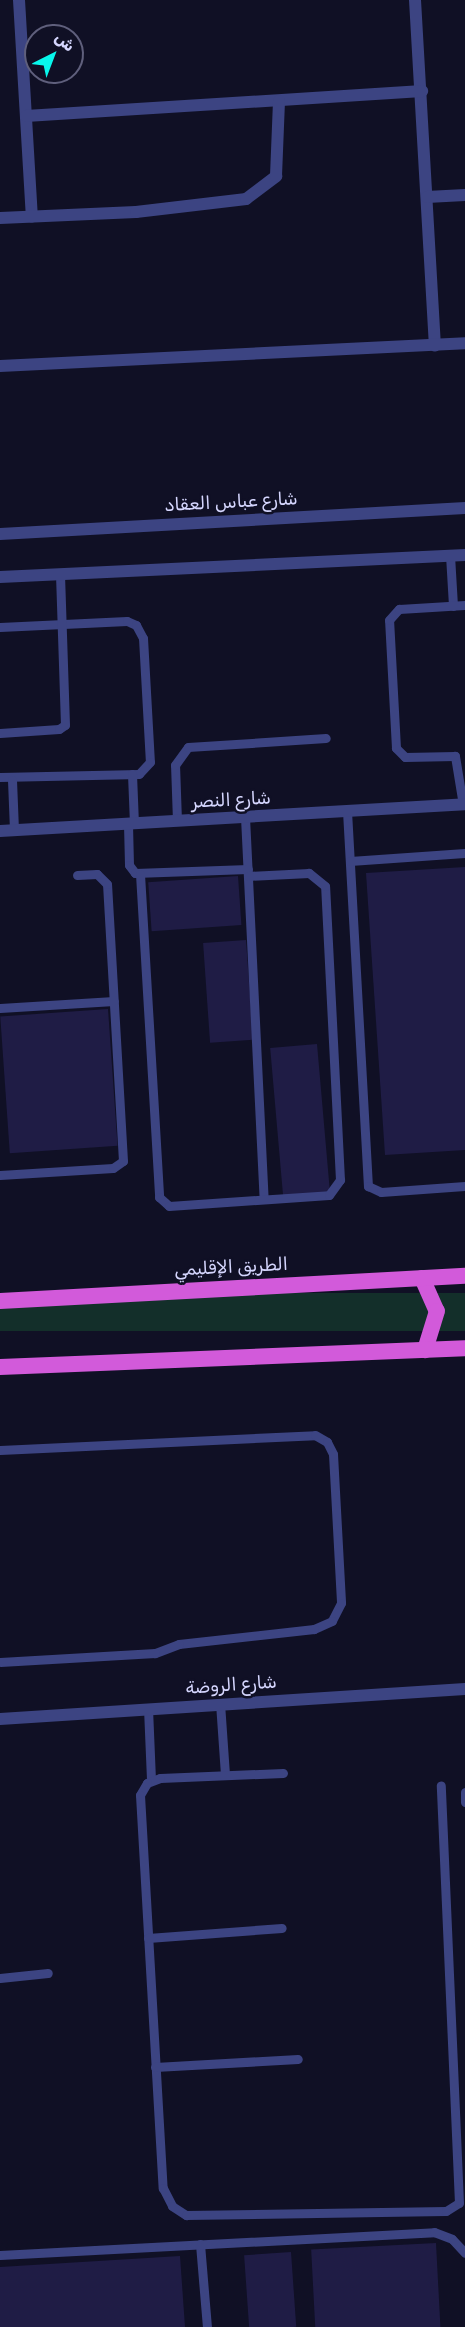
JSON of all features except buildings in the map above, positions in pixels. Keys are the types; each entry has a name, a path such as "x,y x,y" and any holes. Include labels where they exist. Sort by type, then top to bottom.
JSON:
{"highway":[{"name":"الطريق الإقليمي","path":"0,1301 465,1276"},
{"path":"422,1278 437,1311 425,1350"},
{"path":"0,1367 465,1348"}],"street":[{"path":"19,0 32,217"},
{"path":"415,0 435,345"},
{"path":"26,116 422,91"},
{"path":"0,218 136,212 246,199 276,176 279,101"},
{"path":"427,196 465,195"},
{"path":"0,366 465,343"},
{"name":"شارع عباس العقاد","path":"0,534 465,508"},
{"path":"0,578 465,555"},
{"name":"شارع النصر","path":"0,831 464,805"},
{"name":"شارع الروضة","path":"0,1719 220,1703 465,1689"}],"lane":[{"path":"450,555 453,606"},
{"path":"0,733 59,729 65,724 60,576"},
{"path":"464,805 455,756 405,757 396,748 389,620 396,609 465,605"},
{"path":"0,627 127,621 142,633 150,762 147,770 132,774 12,780 0,777"},
{"path":"177,821 175,765 188,747 327,738"},
{"path":"132,774 129,865 140,874 309,873 325,886 340,1180 329,1195 169,1206 160,1201 140,874"},
{"path":"12,780 14,830"},
{"path":"347,811 368,1186 381,1192 465,1186"},
{"path":"245,817 264,1199"},
{"path":"350,861 465,853"},
{"path":"0,1175 121,1164 106,884 98,874 76,875"},
{"path":"0,1008 114,1001"},
{"path":"0,1450 308,1434 322,1438 333,1454 341,1603 332,1621 314,1629 179,1644 155,1653 0,1662"},
{"path":"220,1703 225,1775"},
{"path":"148,1708 151,1781"},
{"path":"284,1773 151,1781 142,1789 139,1802 163,2188 178,2212 207,2216 446,2211 456,2207 461,2192 441,1785"},
{"path":"465,1792 465,1802"},
{"path":"148,1938 282,1928"},
{"path":"0,1978 48,1973"},
{"path":"155,2067 298,2059"},
{"path":"0,2255 434,2232 452,2239 465,2253"},
{"path":"200,2244 207,2327"}],"green space":[{"path":"0,1293 465,1293 465,1331 0,1331"}]}
